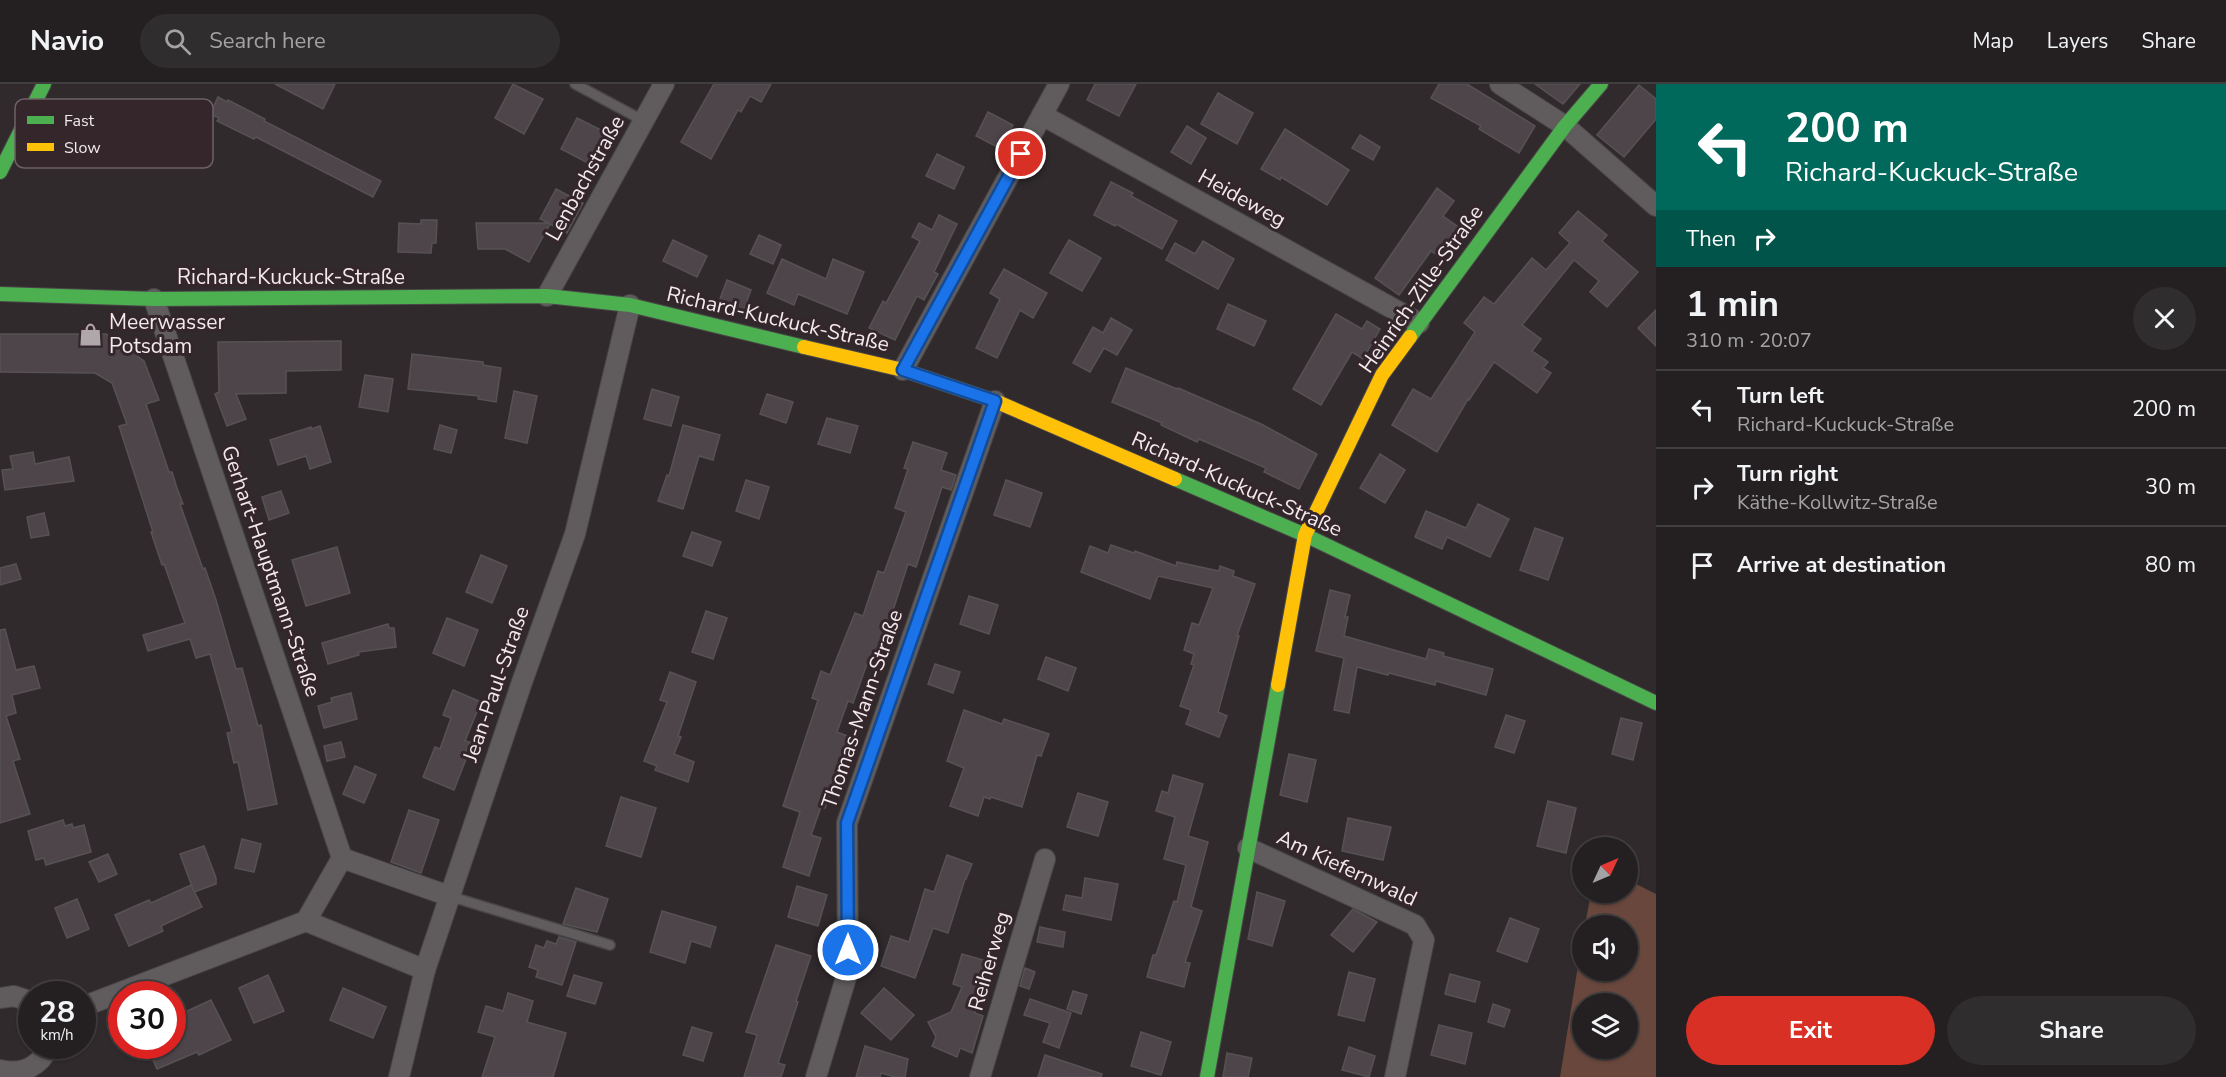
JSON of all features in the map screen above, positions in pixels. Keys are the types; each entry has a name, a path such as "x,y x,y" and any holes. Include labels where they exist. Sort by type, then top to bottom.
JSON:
{"street":[{"path":"36,99 44,84"},
{"name":"Lenbachstraße","path":"547,296 664,84"},
{"path":"903,370 1059,84"},
{"path":"1500,84 1565,126 1656,206"},
{"name":"Heinrich-Zille-Straße","path":"1305,535 1382,375 1565,126 1601,84"},
{"name":"Heideweg","path":"1042,115 1419,323"},
{"path":"0,172 15,142"},
{"name":"Richard-Kuckuck-Straße","path":"0,294 154,299 547,296 630,305 903,370 995,401 1305,535 1656,703"},
{"name":"Gerhart-Hauptmann-Straße","path":"154,299 342,858"},
{"name":"Jean-Paul-Straße","path":"399,1077 424,970 575,534 630,305"},
{"name":"Thomas-Mann-Straße","path":"816,1077 848,971 847,823 995,401"},
{"name":"Am Kiefernwald","path":"1207,1077 1305,535"},
{"name":"Am Kiefernwald","path":"1248,848 1415,925 1424,940 1395,1077"},
{"path":"96,1002 306,921 342,858 449,896"},
{"name":"Reiherweg","path":"980,1077 1045,859"},
{"path":"306,921 424,970"},
{"path":"0,998 18,997"},
{"path":"0,1070 17,1073 34,1072 42,1059"}],"lane":[{"path":"575,84 644,121"},
{"path":"449,896 610,945"}],"shaded area":[{"path":"1638,885 1656,894 1656,1077 1560,1077 1572,1003 1572,1059 1638,1059 1638,993 1574,993 1576,981 1638,981 1638,915 1587,915 1589,903 1638,903"}],"building":[{"path":"275,84 335,84 323,109"},
{"path":"513,84 543,99 524,134 495,118"},
{"path":"714,84 771,84 761,102 750,96 741,112 738,110 711,159 681,142"},
{"path":"1095,84 1136,84 1119,116 1087,100"},
{"path":"1439,84 1467,84 1535,126 1519,153 1479,129 1481,126 1431,98"},
{"path":"1535,84 1580,84 1563,104"},
{"path":"1639,85 1656,99 1656,119 1624,157 1597,135"},
{"path":"1218,93 1253,113 1237,144 1201,124"},
{"path":"218,97 227,102 228,100 381,181 373,197 256,137 254,139 217,121 219,118 213,115 213,108"},
{"path":"988,112 1013,125 1001,149 976,136"},
{"path":"577,118 605,132 588,163 561,149"},
{"path":"1187,126 1206,138 1191,164 1171,152"},
{"path":"1285,129 1349,170 1327,205 1281,177 1280,180 1261,169"},
{"path":"1360,135 1380,147 1373,160 1352,148"},
{"path":"937,154 964,167 954,189 926,176"},
{"path":"1111,182 1133,193 1131,196 1177,221 1162,249 1094,215"},
{"path":"1437,188 1454,201 1443,216 1461,229 1440,257 1431,251 1399,295 1375,278"},
{"path":"556,189 583,203 567,233 550,224 529,262 505,249 478,249 476,223 549,223 540,219"},
{"path":"1578,211 1607,235 1602,241 1638,272 1607,307 1590,292 1599,281 1574,260 1522,325 1541,339 1532,351 1548,362 1543,368 1551,373 1537,393 1494,362 1468,399 1437,452 1392,425 1413,389 1431,399 1475,332 1464,323 1484,297 1494,304 1532,258 1546,270 1570,243 1559,233"},
{"path":"939,215 957,224 934,272 938,274 924,300 917,296 895,340 869,328 883,301 886,303 920,241 912,237 919,223 932,230"},
{"path":"421,220 437,220 436,243 432,243 431,253 398,252 399,223 421,224"},
{"path":"759,235 781,245 773,264 750,254"},
{"path":"673,240 707,256 697,277 663,261"},
{"path":"1069,240 1101,258 1082,291 1050,273"},
{"path":"1203,241 1234,259 1218,289 1166,260 1175,243 1195,254"},
{"path":"782,259 826,279 833,259 864,272 847,314 798,294 794,305 767,293"},
{"path":"1004,269 1047,293 1033,318 1020,310 997,358 976,348 1000,299 990,293"},
{"path":"727,280 751,290 742,314 718,304"},
{"path":"1228,304 1266,321 1254,346 1217,329"},
{"path":"1656,310 1656,346 1638,328"},
{"path":"1336,314 1362,329 1367,321 1380,329 1363,359 1352,352 1321,405 1293,389"},
{"path":"1111,318 1132,330 1117,355 1104,348 1090,372 1073,363 1093,327 1103,333"},
{"path":"0,334 106,334 144,361 159,400 146,404 169,472 172,472 183,504 180,504 203,569 205,568 216,600 236,669 242,668 258,726 261,725 277,804 248,810 238,762 234,763 227,733 232,732 210,654 196,658 190,639 148,651 143,635 185,623 151,532 153,532 119,426 127,424 112,383 95,373 0,372"},
{"path":"341,341 341,370 286,371 286,393 236,394 246,419 227,426 215,394 219,392 218,342"},
{"path":"412,354 483,362 483,365 501,368 496,402 478,399 479,396 408,389"},
{"path":"1126,368 1261,424 1317,454 1299,489 1264,472 1266,468 1199,439 1197,442 1161,425 1162,423 1112,402"},
{"path":"365,375 393,379 388,412 359,407"},
{"path":"652,389 679,397 671,426 644,419"},
{"path":"514,391 537,396 527,443 505,438"},
{"path":"767,394 793,402 786,423 760,414"},
{"path":"827,418 858,426 850,453 818,444"},
{"path":"440,425 457,430 451,453 434,449"},
{"path":"683,425 720,435 713,460 699,456 683,509 658,501 667,475 669,476"},
{"path":"320,426 331,462 310,469 306,456 278,465 270,440"},
{"path":"913,442 947,453 941,470 956,475 951,490 942,487 916,567 908,564 888,626 892,627 877,665 868,661 853,703 848,701 837,732 855,739 844,769 840,767 825,808 821,807 811,835 821,838 809,876 783,867 800,812 783,806 818,700 812,698 821,671 830,675 855,613 863,616 878,571 884,573 906,512 895,508 908,469 904,468"},
{"path":"33,452 35,464 69,457 74,481 5,490 2,470 13,469 10,456"},
{"path":"1380,454 1405,470 1385,503 1360,488"},
{"path":"746,480 769,487 759,519 736,511"},
{"path":"1006,480 1042,493 1030,527 994,515"},
{"path":"281,491 289,513 269,520 262,497"},
{"path":"1478,504 1509,519 1490,557 1447,537 1442,549 1415,537 1426,511 1466,528"},
{"path":"44,513 49,535 31,538 27,517"},
{"path":"1535,528 1563,538 1548,580 1520,570"},
{"path":"692,532 721,542 712,566 683,556"},
{"path":"1111,545 1176,566 1177,562 1219,571 1220,566 1234,571 1233,576 1255,584 1237,636 1239,636 1218,712 1227,716 1219,737 1186,724 1191,710 1180,706 1194,665 1191,664 1194,654 1184,650 1192,623 1199,625 1213,588 1158,576 1150,599 1081,572 1090,546 1108,553"},
{"path":"337,547 350,593 306,606 292,560"},
{"path":"481,555 507,566 492,603 466,592"},
{"path":"16,564 21,579 0,585 0,568"},
{"path":"1330,590 1350,595 1344,636 1426,659 1429,649 1444,653 1443,656 1493,669 1486,695 1436,681 1435,685 1357,667 1349,713 1334,710 1344,658 1316,651"},
{"path":"969,596 998,605 989,634 960,624"},
{"path":"706,611 727,618 713,659 692,652"},
{"path":"447,618 478,630 464,666 433,653"},
{"path":"388,624 389,628 394,628 396,647 358,652 359,655 328,664 322,643"},
{"path":"5,629 16,670 34,666 40,688 12,695 16,713 6,716 20,759 13,761 30,814 0,823 0,630"},
{"path":"1046,657 1076,668 1068,691 1038,679"},
{"path":"935,664 960,672 953,693 928,684"},
{"path":"670,672 696,682 674,754 694,762 688,782 655,770 657,766 644,761 667,702 660,700"},
{"path":"453,690 481,702 465,741 470,742 454,790 423,777 435,747 440,749 451,718 443,715"},
{"path":"351,693 357,719 324,728 318,706 332,702 331,698"},
{"path":"964,710 1002,724 1004,719 1049,734 1041,756 1037,755 1022,807 984,797 978,816 950,806 964,768 947,761"},
{"path":"1506,715 1525,721 1514,753 1495,747"},
{"path":"1621,718 1642,723 1633,760 1612,754"},
{"path":"341,742 345,757 327,761 324,746"},
{"path":"1289,754 1316,760 1307,802 1280,795"},
{"path":"355,766 376,775 364,803 343,794"},
{"path":"1173,775 1203,784 1188,836 1208,842 1191,907 1202,911 1185,962 1190,963 1184,987 1147,977 1174,901 1177,902 1186,865 1164,859 1175,817 1156,811 1162,791 1168,793"},
{"path":"1078,793 1108,802 1098,836 1067,827"},
{"path":"621,797 656,808 641,857 606,846"},
{"path":"1548,801 1576,808 1566,853 1537,846"},
{"path":"409,810 439,820 421,873 391,862"},
{"path":"1348,818 1391,827 1383,860 1342,851"},
{"path":"63,820 65,826 72,824 73,828 84,825 91,852 46,865 44,858 36,860 28,831"},
{"path":"242,839 261,844 254,872 235,868"},
{"path":"204,846 216,878 216,884 194,892 180,854"},
{"path":"108,854 117,874 99,882 89,862"},
{"path":"947,855 972,864 948,933 933,928 915,978 881,966 891,936 909,942 925,889 934,892"},
{"path":"1085,878 1118,884 1111,920 1063,910 1066,895 1082,898"},
{"path":"191,885 202,907 161,926 163,931 129,946 115,915 149,900 151,903"},
{"path":"797,886 827,895 818,926 788,917"},
{"path":"576,888 608,899 597,932 563,924"},
{"path":"1257,892 1285,901 1272,946 1248,939"},
{"path":"77,899 89,929 67,938 55,908"},
{"path":"1353,909 1377,922 1353,952 1331,935"},
{"path":"662,911 716,927 710,947 691,941 685,963 650,952"},
{"path":"1510,918 1539,929 1527,962 1497,951"},
{"path":"1040,927 1065,932 1063,947 1037,942"},
{"path":"559,937 576,942 562,985 536,977 538,970 529,967 536,945 544,948 547,941 556,944"},
{"path":"776,945 811,956 778,1063 785,1065 781,1077 744,1077 757,1035 746,1032"},
{"path":"962,954 990,962 975,1013 983,1016 972,1053 960,1048 957,1057 932,1046 936,1037 928,1022 951,1012 962,987 953,984"},
{"path":"1025,968 1035,972 1029,989 1020,986"},
{"path":"1349,972 1375,979 1364,1021 1338,1015"},
{"path":"1450,974 1480,982 1475,1002 1445,994"},
{"path":"268,975 284,1011 254,1023 239,988"},
{"path":"574,975 602,983 595,1004 567,996"},
{"path":"343,988 386,1007 373,1038 330,1020"},
{"path":"884,988 914,1015 891,1040 861,1013"},
{"path":"1073,991 1087,995 1081,1014 1067,1009"},
{"path":"508,993 533,1001 527,1022 566,1033 553,1077 482,1077 495,1037 478,1032 486,1006 503,1011"},
{"path":"1030,999 1071,1013 1059,1048 1043,1042 1050,1023 1024,1015"},
{"path":"211,1000 231,1040 199,1055 197,1052 186,1057 186,1012"},
{"path":"1493,1004 1510,1010 1504,1027 1488,1022"},
{"path":"1439,1025 1472,1033 1465,1064 1431,1055"},
{"path":"692,1027 712,1033 703,1061 683,1055"},
{"path":"1141,1032 1171,1042 1161,1075 1131,1066"},
{"path":"865,1046 908,1059 905,1077 881,1073 880,1077 856,1077"},
{"path":"1349,1047 1375,1056 1369,1077 1342,1070"},
{"path":"1227,1053 1252,1058 1248,1077 1223,1077"},
{"path":"1045,1055 1102,1074 1101,1077 1038,1077"},
{"path":"153,1059 181,1059 157,1069"}],"traffic: fast":[{"path":"36,99 44,84"},
{"path":"1410,337 1565,126 1601,84"},
{"path":"0,172 15,142"},
{"path":"0,294 154,299 547,296 630,305 804,347"},
{"path":"1175,479 1305,535 1656,703"},
{"path":"1207,1077 1278,685"}],"traffic: slow":[{"path":"1278,685 1305,535 1382,375 1410,337"},
{"path":"804,347 903,370 995,401 1175,479"}],"place":[{"name":"Meerwasser Potsdam","path":"91,334"}],"route":[{"path":"848,950 847,823 995,401 903,370 1021,154"}]}
